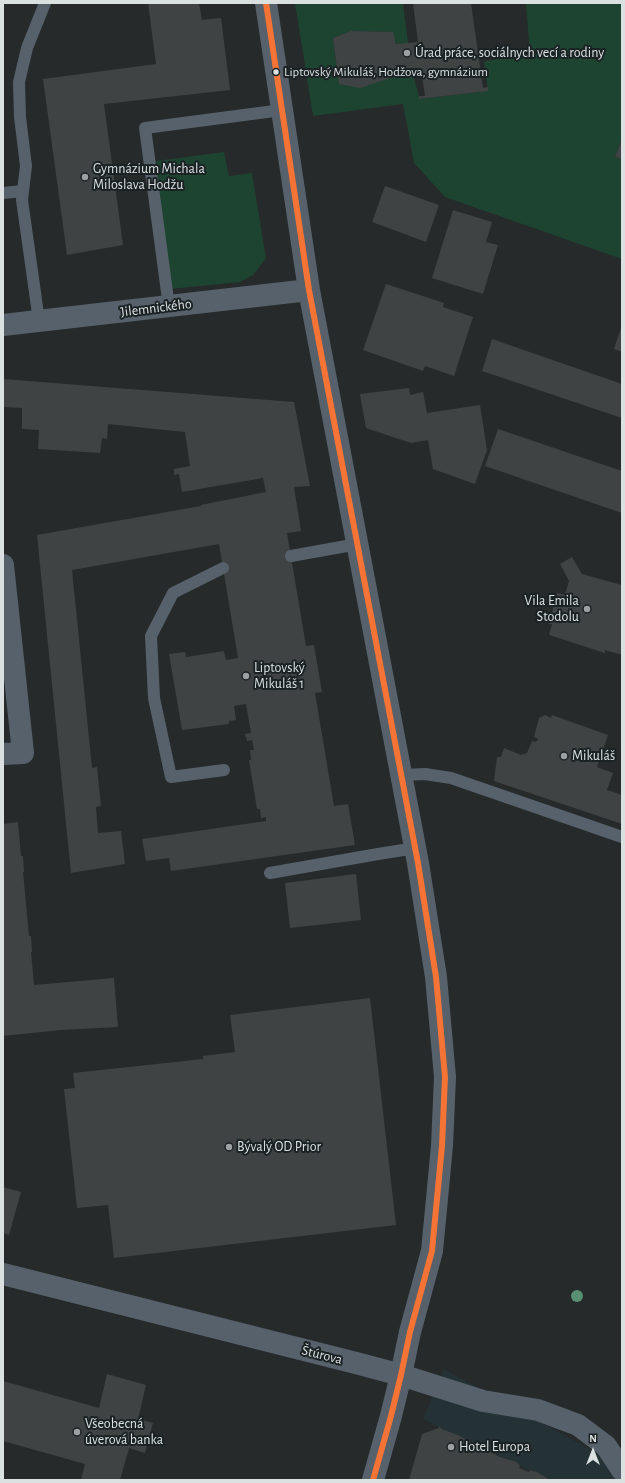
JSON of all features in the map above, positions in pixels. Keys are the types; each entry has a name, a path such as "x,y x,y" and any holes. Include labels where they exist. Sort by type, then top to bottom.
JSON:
{"street":[{"path":"266,3 309,290 416,848 436,977 446,1077 442,1146 432,1251 373,1480"},
{"name":"Jilemnického","path":"3,325 309,290"},
{"path":"3,565 23,753 3,754"},
{"name":"Štúrova","path":"3,1274 401,1376 483,1401 538,1410 578,1425 606,1446 622,1470"}],"lane":[{"path":"39,321 22,200 26,166 20,117 18,82 27,48 45,3"},
{"path":"169,307 145,128 282,110"},
{"path":"3,193 23,190"},
{"path":"291,556 358,544"},
{"path":"223,568 173,593 151,636 154,698 171,777 224,770"},
{"path":"402,775 425,774 451,778 622,837"},
{"path":"270,873 416,848"}],"shaded area":[{"path":"444,1369 622,1467 622,1480 550,1480 423,1419"}],"green space":[{"path":"295,3 403,3 408,43 396,44 393,32 351,31 333,38 339,84 360,87 400,75 399,69 411,68 420,99 488,91 484,61 530,55 526,3 622,3 622,138 615,157 622,159 622,259 445,197 414,163 403,104 313,116"},
{"path":"224,152 229,176 252,173 266,258 253,275 240,282 170,289 156,161"}],"building":[{"name":"Gymnázium Michala Miloslava Hodžu","path":"148,3 199,3 202,20 221,18 230,90 104,104 123,245 67,255 43,79 156,64"},
{"name":"Úrad práce, sociálnych vecí a rodiny","path":"413,3 471,3 483,88 488,87 488,91 419,99 419,96 425,96 421,68 399,69 400,75 360,88 339,84 333,38 351,31 393,32 396,44 418,42"},
{"path":"622,139 622,159 615,157"},
{"path":"385,186 439,205 426,242 372,222"},
{"path":"453,210 492,222 486,242 498,245 483,294 432,278"},
{"path":"386,284 444,303 443,307 473,317 454,376 425,366 423,371 363,350"},
{"path":"622,325 622,352 614,349"},
{"path":"492,339 622,384 622,418 482,371"},
{"path":"3,379 294,402 310,486 294,487 301,531 287,533 306,646 314,645 322,692 315,693 334,806 348,804 355,845 171,871 169,858 146,861 142,839 266,821 266,817 261,818 260,809 257,809 249,760 251,760 250,750 254,750 252,740 247,741 245,734 251,733 246,704 234,706 236,720 229,721 229,724 182,730 169,654 185,652 186,657 224,651 226,660 238,658 219,544 72,570 92,768 97,767 101,806 96,807 98,833 121,831 125,864 71,873 37,535 201,506 266,492 263,478 182,492 179,474 174,475 174,469 190,466 185,432 108,424 107,439 102,438 100,453 38,449 39,430 22,429 22,408 3,407"},
{"path":"409,388 410,395 423,392 427,413 480,405 487,450 475,484 433,469 428,440 411,443 366,428 360,394"},
{"path":"498,429 622,471 622,513 485,466"},
{"name":"Vila Emila Stodolu","path":"572,557 582,574 622,585 622,655 605,650 605,653 549,635 552,624 549,624 557,593 565,595 569,581 560,564"},
{"path":"545,715 551,718 552,715 608,735 597,767 613,773 607,790 622,795 622,824 494,781 497,757 501,757 504,748 521,755 527,753 532,741 536,742 538,739 534,737 539,718"},
{"path":"18,822 21,856 23,856 29,936 31,936 34,985 114,978 118,1027 61,1030 3,1036 3,824"},
{"path":"356,874 361,920 290,928 285,883"},
{"name":"Bývalý OD Prior","path":"370,998 396,1225 114,1258 108,1205 77,1208 64,1089 75,1088 73,1073 203,1059 203,1056 235,1052 230,1015"},
{"path":"3,1187 21,1192 9,1235 3,1233"},
{"name":"Všeobecná úverová banka","path":"107,1374 146,1385 138,1419 153,1423 145,1453 129,1448 120,1480 81,1480 85,1464 3,1441 3,1381 99,1408"},
{"name":"Hotel Europa","path":"439,1426 442,1429 460,1436 500,1457 516,1462 520,1466 519,1468 529,1472 530,1470 535,1471 550,1480 409,1480 422,1434 439,1428"}],"transit line":[{"path":"266,3 309,290 418,863 436,977 445,1077 442,1146 432,1251 410,1332 391,1416 373,1480"}],"place":[{"name":"Úrad práce, sociálnych vecí a rodiny","path":"407,53"},
{"name":"Liptovský Mikuláš, Hodžova, gymnázium","path":"276,72"},
{"name":"Gymnázium Michala Miloslava Hodžu","path":"85,177"},
{"name":"Vila Emila Stodolu","path":"587,609"},
{"name":"Liptovský Mikuláš 1","path":"246,676"},
{"name":"Mikuláš","path":"564,756"},
{"name":"Bývalý OD Prior","path":"229,1147"},
{"name":"Všeobecná úverová banka","path":"77,1432"},
{"name":"Hotel Europa","path":"451,1447"}]}
